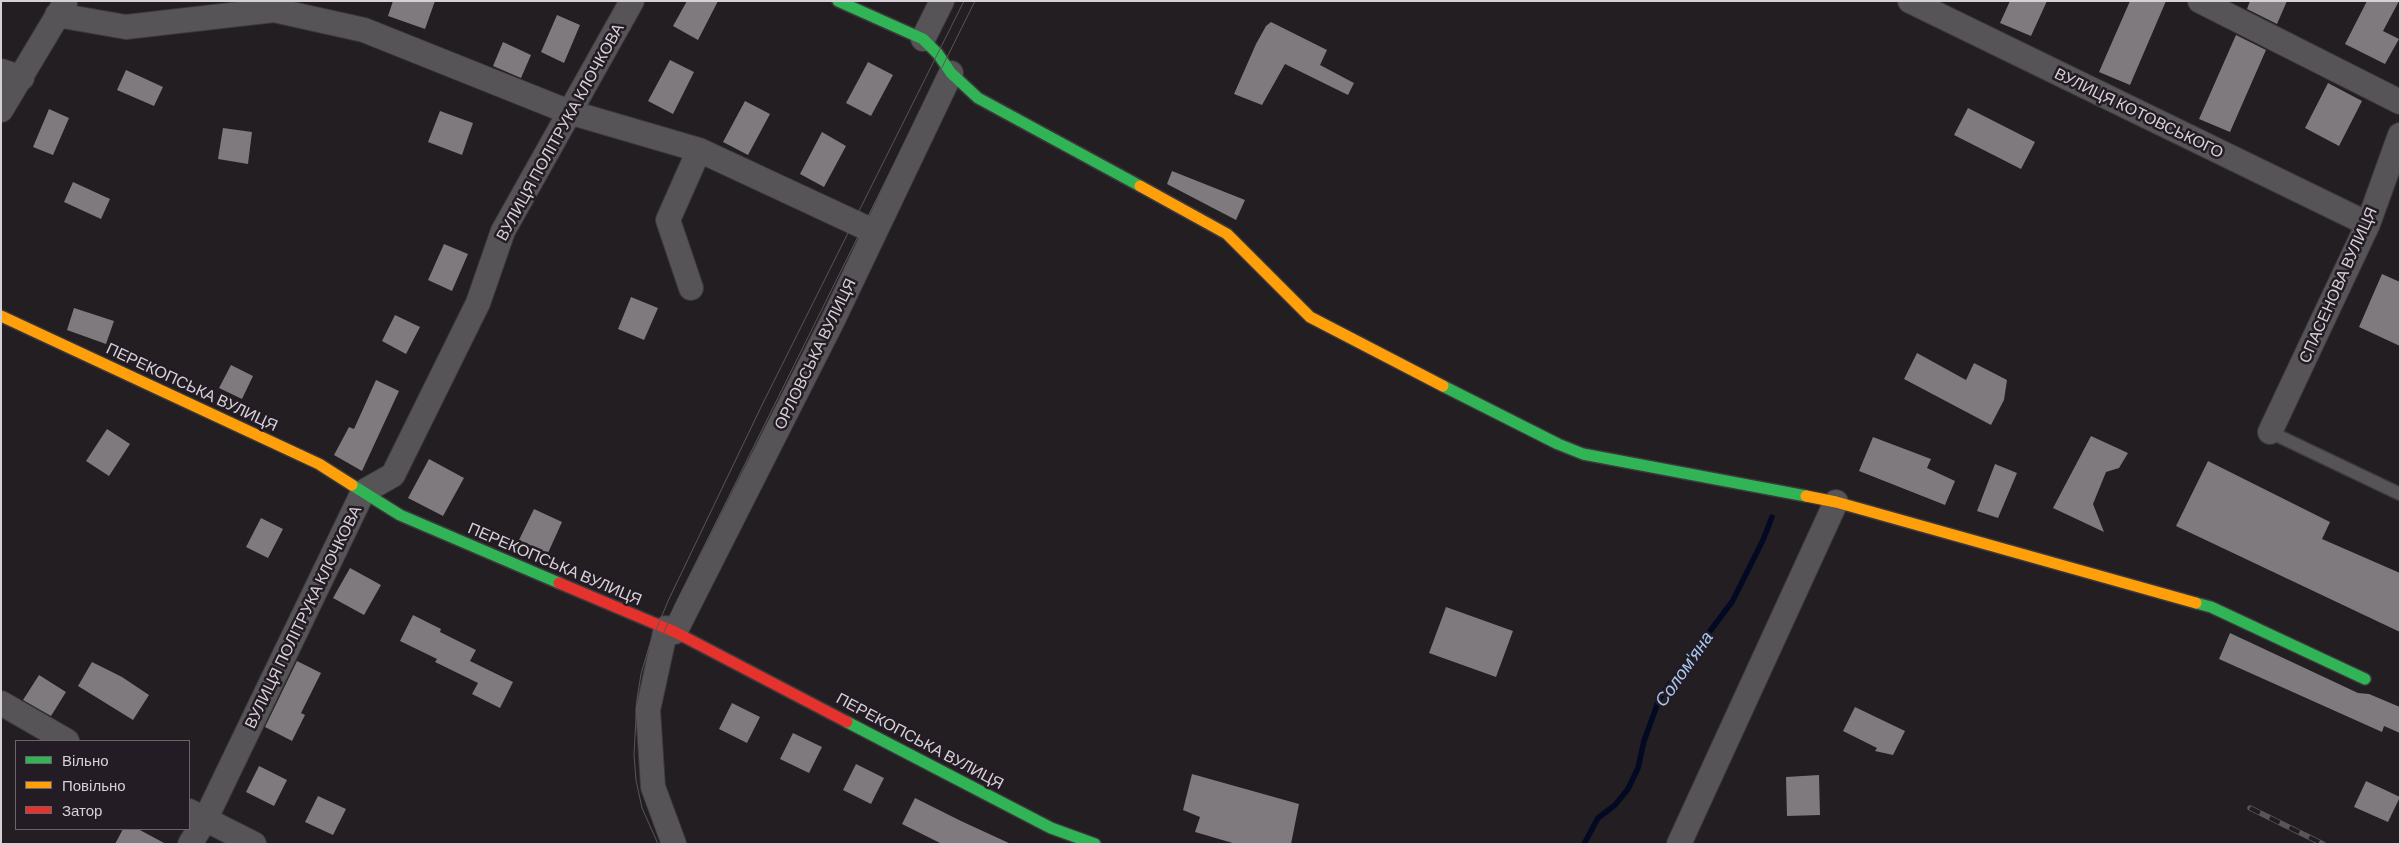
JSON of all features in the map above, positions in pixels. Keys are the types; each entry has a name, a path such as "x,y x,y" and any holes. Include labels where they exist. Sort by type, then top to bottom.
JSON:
{"street":[{"name":"ВУЛИЦЯ ПОЛІТРУКА КЛОЧКОВА","path":"190,844 197,816 363,492 392,475 478,303 503,231 632,1"},
{"path":"838,1 923,39 938,54 950,74 978,98 1227,234 1310,317 1332,330 1558,444 1583,454 1836,502 2211,607 2365,679"},
{"path":"923,39 942,1"},
{"name":"ВУЛИЦЯ КОТОВСЬКОГО","path":"1910,1 2368,224"},
{"path":"2200,1 2400,102"},
{"path":"1,110 12,75 61,8 126,27 274,10 364,30 569,112 699,150 875,232"},
{"name":"ОРЛОВСЬКА ВУЛИЦЯ","path":"674,844 652,787 648,710 671,630 833,320 950,74"},
{"name":"СПАСЕНОВА ВУЛИЦЯ","path":"2270,432 2368,224 2400,135"},
{"path":"690,288 668,220 699,150"},
{"name":"ПЕРЕКОПСЬКА ВУЛИЦЯ","path":"1,316 319,464 400,515 671,630 1052,828 1095,844"},
{"path":"1679,844 1836,502"},
{"path":"1,703 66,740"},
{"path":"197,816 254,844"}],"lane":[{"path":"2270,432 2400,494"}],"building":[{"path":"393,1 435,1 425,29 388,16"},
{"path":"687,1 718,1 698,40 673,26"},
{"path":"2010,1 2047,1 2031,36 2000,23"},
{"path":"2130,1 2166,1 2130,85 2099,72"},
{"path":"2250,1 2287,1 2277,24 2247,9"},
{"path":"2367,1 2399,1 2383,31 2399,39 2385,64 2345,44"},
{"path":"557,15 580,25 564,63 541,52"},
{"path":"1271,22 1327,50 1320,65 1354,83 1348,95 1285,64 1262,105 1234,94 1256,44 1266,26"},
{"path":"2236,35 2266,50 2230,132 2199,119"},
{"path":"503,42 531,55 521,78 493,66"},
{"path":"670,60 694,72 673,114 648,101"},
{"path":"868,62 893,75 871,116 846,103"},
{"path":"126,70 163,87 154,106 117,90"},
{"path":"2328,83 2362,101 2339,146 2305,128"},
{"path":"745,101 770,114 748,155 723,142"},
{"path":"1968,108 2035,142 2021,169 1954,135"},
{"path":"49,109 69,118 53,155 33,147"},
{"path":"440,111 473,123 462,155 428,142"},
{"path":"223,128 252,132 248,164 218,159"},
{"path":"822,132 846,146 824,187 800,174"},
{"path":"1172,171 1245,200 1236,220 1167,184"},
{"path":"73,182 110,199 101,219 64,202"},
{"path":"444,244 468,254 452,291 428,280"},
{"path":"2382,274 2400,282 2400,346 2359,327"},
{"path":"631,297 658,308 644,340 618,329"},
{"path":"74,308 114,321 106,344 67,330"},
{"path":"395,315 420,327 406,354 382,341"},
{"path":"1917,353 1966,380 1974,363 2007,380 2004,400 1991,425 1904,379"},
{"path":"231,365 253,376 242,399 219,388"},
{"path":"376,380 399,391 362,471 334,455 349,427 354,429"},
{"path":"107,429 130,444 109,476 86,461"},
{"path":"2091,436 2128,453 2119,468 2106,472 2093,504 2104,532 2053,508"},
{"path":"1873,437 1931,459 1927,468 1955,481 1945,505 1859,471"},
{"path":"429,459 464,478 443,516 408,498"},
{"path":"2208,461 2330,522 2322,539 2400,573 2400,632 2176,526"},
{"path":"1995,464 2017,473 1998,518 1977,511"},
{"path":"534,509 562,522 548,553 519,540"},
{"path":"261,518 283,529 268,558 246,547"},
{"path":"350,568 381,585 364,615 333,598"},
{"path":"1446,607 1513,631 1496,677 1429,653"},
{"path":"413,615 441,629 440,632 476,650 470,661 513,682 500,708 472,694 478,683 435,662 437,659 400,641"},
{"path":"2230,633 2358,693 2369,694 2400,707 2400,733 2384,726 2382,732 2219,659"},
{"path":"297,661 321,673 301,713 305,715 292,741 265,727"},
{"path":"92,662 122,677 149,695 133,720 78,686"},
{"path":"39,675 66,692 51,716 23,700"},
{"path":"732,703 760,717 747,743 719,729"},
{"path":"1855,707 1905,731 1893,755 1875,751 1877,748 1843,731"},
{"path":"793,733 822,747 809,773 780,759"},
{"path":"856,764 884,778 871,804 843,790"},
{"path":"259,766 287,780 274,806 246,792"},
{"path":"1192,774 1299,804 1291,844 1236,844 1195,832 1200,817 1183,810"},
{"path":"1819,775 1820,815 1787,816 1786,777"},
{"path":"2366,781 2400,797 2388,822 2354,807"},
{"path":"318,796 346,809 333,835 305,822"},
{"path":"915,798 1011,844 942,844 902,824"},
{"path":"122,830 140,830 166,844 115,844"}],"waterway":[{"name":"Солом'яна","path":"1584,844 1598,818 1615,805 1628,789 1638,768 1644,741 1660,697 1732,602 1763,540 1772,517"}],"tram line":[{"path":"658,844 642,808 636,780 634,755 637,699 641,674 649,647 668,601 762,405 964,1"},
{"path":"669,844 651,799 643,751 645,702 655,655 675,605 975,1"}],"railway":[{"path":"2250,808 2323,844"}],"traffic: fast":[{"path":"838,1 923,39 938,54 951,73 978,98 1140,186"},
{"path":"1443,386 1558,444 1583,454 1806,496"},
{"path":"352,485 400,515 559,583"},
{"path":"2196,603 2211,607 2365,679"},
{"path":"847,722 1051,828 1095,844"}],"traffic: slow":[{"path":"1140,186 1227,234 1310,317 1443,386"},
{"path":"1,316 319,464 352,485"},
{"path":"1806,496 1836,502 2196,603"}],"traffic: jam":[{"path":"559,583 675,632 847,722"}]}
